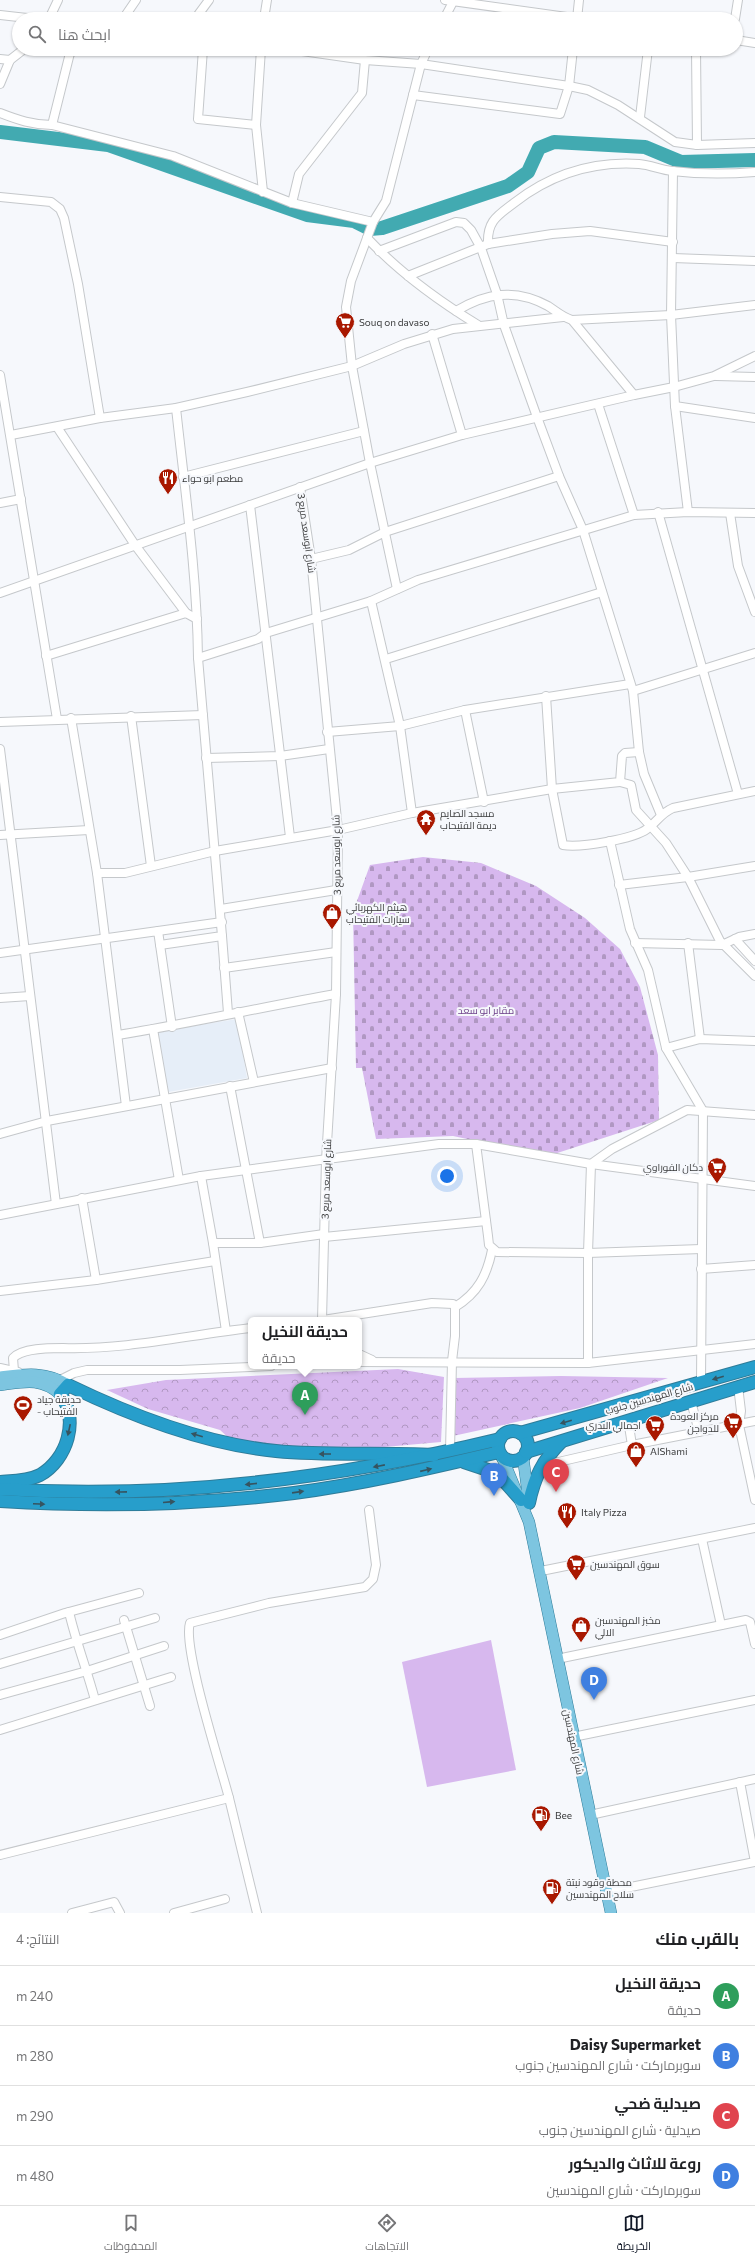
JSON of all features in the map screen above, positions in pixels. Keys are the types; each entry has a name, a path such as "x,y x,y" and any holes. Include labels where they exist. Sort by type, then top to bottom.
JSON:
{"highway":[{"name":"شارع المهندسين جنوب","path":"520,1433 755,1367"},
{"name":"شارع المهندسين جنوب","path":"525,1455 564,1439 755,1382"},
{"path":"62,1386 166,1426 254,1448 314,1454 389,1453 434,1455"},
{"path":"0,1482 31,1478 46,1470 57,1458 65,1443 71,1425 62,1386"},
{"path":"0,1489 92,1492 184,1490 322,1475 434,1455 500,1440 511,1432 520,1433 526,1439 525,1455 513,1461 501,1455 365,1482 253,1497 96,1505 0,1501"},
{"path":"460,1462 475,1464 497,1473 525,1502 541,1466 564,1439"},
{"path":"500,1440 501,1455"}],"main road":[{"path":"0,1377 39,1374 62,1386"},
{"path":"0,1385 35,1382 50,1386 62,1386"},
{"path":"501,1455 525,1502"},
{"path":"525,1455 525,1502"},
{"name":"شارع المهندسين","path":"525,1502 541,1571 557,1659 611,1913"}],"street":[{"path":"52,12 58,0"},
{"path":"128,12 136,0"},
{"path":"200,12 209,0"},
{"path":"265,12 267,0"},
{"path":"447,12 451,0 531,12"},
{"path":"578,12 579,0"},
{"path":"736,12 738,0"},
{"path":"0,15 12,16"},
{"path":"743,41 755,43"},
{"path":"0,84 10,60 15,56"},
{"path":"52,125 69,56"},
{"path":"202,56 196,114 198,119 256,125"},
{"path":"261,56 256,125 263,192"},
{"path":"336,56 364,60 421,64 569,86 600,95 640,117 670,140 683,144 755,143"},
{"path":"397,589 370,463 352,366 346,300 350,281 373,222 386,201 421,64 425,56"},
{"path":"413,95 560,114 569,86 572,56"},
{"path":"640,117 647,56"},
{"path":"696,56 697,145"},
{"path":"0,59 10,60"},
{"path":"292,203 299,174 362,93 364,60"},
{"path":"0,113 19,121 37,125 52,125 173,156 292,203 373,222"},
{"path":"484,246 492,222 520,198 552,178 584,168 623,164 647,165 673,171 755,172"},
{"path":"673,171 673,258 671,315 674,387 688,512"},
{"path":"0,197 51,202 63,214 78,284 100,418"},
{"path":"380,251 456,222 464,223 484,246 504,325 559,476 583,530 631,687 639,752 648,785 661,815"},
{"path":"408,276 484,246 546,234 580,231 672,242"},
{"path":"367,238 408,276 478,325"},
{"path":"673,258 755,261"},
{"path":"456,311 475,300 497,294 528,299 547,306 563,317 572,320 671,315 755,305"},
{"path":"11,435 100,418 176,408 352,366 432,334 478,325 504,325 525,320 563,317"},
{"path":"572,320 634,394"},
{"path":"432,334 462,435"},
{"path":"0,593 370,463 462,435 598,404 634,394 674,387 714,376 755,356"},
{"path":"0,375 3,411 11,435 57,719"},
{"path":"714,376 755,377"},
{"path":"598,404 634,515"},
{"path":"675,406 755,418"},
{"path":"176,408 190,526 198,619 198,658 221,908 228,1014"},
{"path":"57,427 135,545 186,613 198,619"},
{"path":"183,477 364,431"},
{"path":"311,559 349,550 385,532 559,476"},
{"name":"شارع ابوسعد مربع 3","path":"300,488 311,559 327,732 338,830 336,890 336,994 326,1160 322,1317"},
{"path":"0,503 21,499"},
{"path":"250,505 290,837"},
{"path":"658,512 738,794"},
{"path":"198,658 258,639 266,633 317,616 371,601 418,580 634,515 658,512 755,514"},
{"path":"730,513 738,566 755,612"},
{"path":"386,660 602,592"},
{"path":"371,601 386,660 400,726 412,813"},
{"path":"46,656 186,613"},
{"path":"327,732 400,726 465,710 546,696 631,687 702,670 755,653"},
{"path":"546,696 552,789 563,845 630,838 651,826 661,815 679,806 755,791"},
{"path":"465,710 484,802"},
{"path":"0,722 71,718 203,715"},
{"path":"132,716 151,866"},
{"path":"71,718 97,873 126,1106"},
{"path":"206,758 280,756 329,749"},
{"path":"0,750 12,834 26,949 30,996 47,1121 56,1204"},
{"path":"620,782 622,756 625,753 639,752"},
{"path":"97,873 125,873 215,851 338,830 412,813 484,802 552,789 620,782 631,785 636,810 666,843 688,877 722,944 755,976"},
{"path":"0,835 89,830"},
{"path":"610,841 619,886 635,943 648,970 666,1048 703,1111 701,1383"},
{"path":"619,886 755,866"},
{"path":"221,908 336,890"},
{"path":"0,953 222,922"},
{"path":"158,931 172,1027"},
{"path":"635,943 722,944 755,934"},
{"path":"160,945 222,936"},
{"path":"735,939 755,961"},
{"path":"688,943 700,1039"},
{"path":"224,968 336,952"},
{"path":"118,1035 172,1027 228,1014 336,994"},
{"path":"0,998 30,996"},
{"path":"238,1012 254,1082"},
{"path":"153,1029 178,1180"},
{"path":"666,1048 700,1039 755,1041"},
{"path":"0,1134 47,1121 332,1068"},
{"path":"230,1086 260,1243"},
{"path":"591,1164 612,1149 687,1110 755,1115"},
{"path":"0,1216 82,1198 202,1176 439,1144 476,1144 591,1164 755,1186"},
{"path":"455,1307 467,1300 482,1281 489,1266 492,1250 486,1221 476,1144"},
{"path":"588,1363 588,1253 591,1164"},
{"path":"202,1176 226,1331"},
{"path":"82,1198 96,1280"},
{"path":"213,1243 260,1243 486,1221"},
{"path":"492,1250 503,1253 588,1253 701,1249"},
{"path":"0,1291 96,1280 215,1261"},
{"path":"701,1269 755,1265"},
{"path":"340,1317 432,1302 448,1303 455,1307"},
{"path":"450,1451 452,1361 456,1336 455,1307"},
{"path":"14,1370 13,1358 24,1352 58,1348 115,1348 248,1328"},
{"path":"362,1362 415,1363 452,1361 588,1363 755,1344"},
{"path":"362,1356 372,1361"},
{"path":"62,1386 74,1372 87,1370 180,1370 248,1367"},
{"path":"0,1368 26,1374"},
{"path":"738,1386 741,1411 739,1425 755,1500"},
{"path":"691,1401 698,1432"},
{"path":"628,1420 632,1445"},
{"path":"541,1466 632,1445 755,1421"},
{"path":"257,1913 230,1798 200,1694 189,1641 188,1628 190,1623 269,1603 365,1587 373,1579 376,1564 369,1510"},
{"path":"541,1571 755,1528"},
{"path":"702,1539 721,1625"},
{"path":"0,1634 69,1612 139,1593"},
{"path":"69,1612 76,1643 87,1671 95,1700"},
{"path":"0,1664 76,1643 125,1623 156,1618"},
{"path":"557,1659 721,1625 748,1621 754,1639"},
{"path":"125,1623 150,1706"},
{"path":"0,1695 87,1671 164,1646"},
{"path":"0,1730 171,1677"},
{"path":"573,1737 755,1700"},
{"path":"590,1815 755,1779"},
{"path":"606,1892 755,1862 740,1782"},
{"path":"0,1856 230,1798"},
{"path":"174,1913 224,1899"},
{"path":"72,1913 114,1902 120,1913"}],"shaded area":[{"path":"237,1019 247,1078 168,1092 156,1032"}],"green space":[{"name":"مقابر ابو سعد","path":"423,857 481,863 536,886 585,918 620,949 640,987 658,1055 659,1120 548,1156 453,1136 376,1139 362,1068 356,1068 353,912 370,865"},
{"path":"398,1369 444,1377 441,1442 373,1448 308,1449 231,1440 220,1430 148,1409 107,1390 166,1380"},
{"path":"561,1376 668,1378 580,1408 453,1436 454,1378"},
{"path":"491,1640 516,1770 427,1787 402,1662"}],"waterway":[{"path":"0,132 108,145 307,215 354,221 370,229 382,228 508,186 528,172 539,148 554,142 645,147 681,162 755,160"}],"place":[{"name":"Souq on davaso","path":"345,339"},
{"name":"مطعم ابو حواء","path":"168,495"},
{"name":"مسجد الصايم ديمة الفتيحاب","path":"426,836"},
{"name":"هيثم الكهربائي سيارات الفتيحاب","path":"332,930"},
{"name":"دكان الفوراوي","path":"717,1184"},
{"name":"حديقة النخيل","path":"305,1415"},
{"name":"حديقة جياد - الفتيحاب","path":"23,1422"},
{"name":"مركز العودة للدواجن","path":"733,1439"},
{"name":"اجمالي البدري","path":"655,1442"},
{"name":"AlShami","path":"636,1468"},
{"name":"صيدلية ضحي","path":"556,1492"},
{"name":"Daisy Supermarket","path":"494,1496"},
{"name":"Italy Pizza","path":"567,1529"},
{"name":"سوق المهندسين","path":"576,1581"},
{"name":"مخبز المهندسبن الالي","path":"581,1643"},
{"name":"روعة للاثاث والديكور","path":"594,1700"},
{"name":"Bee","path":"541,1832"},
{"name":"محطة وقود نبتة سلاح المهندسين","path":"552,1905"}]}
